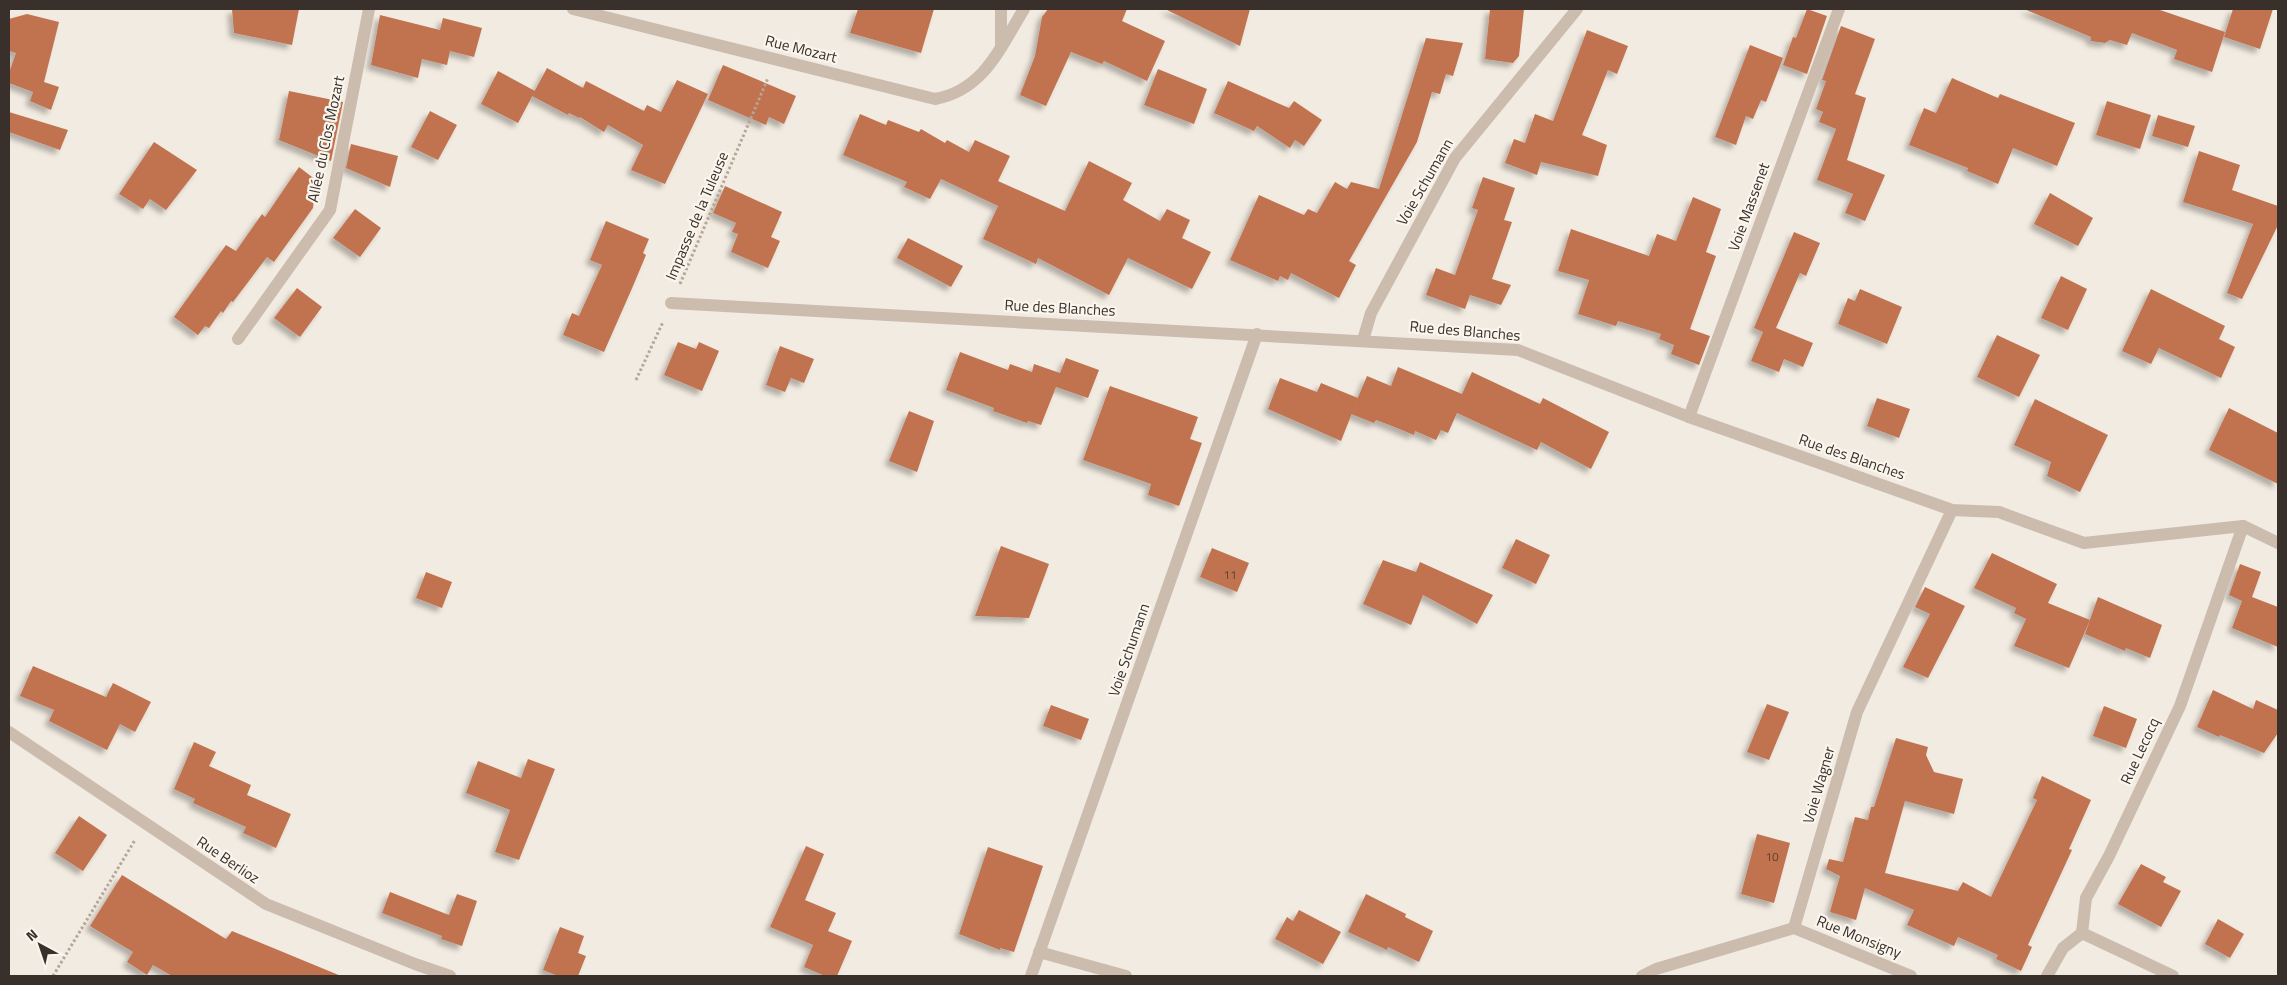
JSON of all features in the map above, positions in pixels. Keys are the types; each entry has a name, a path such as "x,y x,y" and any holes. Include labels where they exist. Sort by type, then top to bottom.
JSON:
{"street":[{"name":"Allée du Clos Mozart","path":"238,339 330,210 369,9"},
{"name":"Rue Mozart","path":"573,9 935,99 950,96 970,86 987,68 1024,9"},
{"path":"1001,9 1001,46"},
{"name":"Voie Schumann","path":"1364,340 1370,313 1455,158 1577,9"},
{"name":"Voie Massenet","path":"1690,417 1839,9"},
{"name":"Rue des Blanches","path":"672,303 1518,350 1690,417 1952,510 1999,512 2084,542 2243,526"},
{"name":"Voie Schumann","path":"1031,976 1257,334"},
{"name":"Voie Wagner","path":"1794,928 1857,712 1952,510"},
{"path":"2243,526 2278,542"},
{"name":"Rue Lecocq","path":"2082,933 2086,898 2109,856 2180,706 2243,526"},
{"name":"Rue Berlioz","path":"9,732 266,904 415,964 450,976"},
{"path":"1642,976 1656,969 1794,928"},
{"name":"Rue Monsigny","path":"1794,928 1911,976"},
{"path":"2047,976 2063,948 2082,933 2173,976"},
{"path":"1039,952 1126,976"}],"path":[{"name":"Impasse de la Tuleuse","path":"636,380 672,303 775,59"},
{"path":"53,976 133,841 148,826"}],"building":[{"path":"232,9 299,9 292,45 234,33"},
{"path":"858,9 934,9 921,53 850,33"},
{"path":"1048,9 1127,9 1122,21 1165,41 1147,81 1104,61 1102,64 1071,52 1046,106 1020,95 1035,56 1042,17"},
{"path":"1165,9 1250,9 1240,46"},
{"path":"1490,9 1524,9 1519,56 1513,63 1485,59"},
{"path":"1807,9 1827,16 1807,74 1783,65 1793,37 1796,38"},
{"path":"2024,9 2157,9 2225,32 2212,72 2174,59 2177,50 2132,33 2127,45 2110,40 2105,43 2091,41 2091,37"},
{"path":"2233,9 2273,9 2260,49 2224,37"},
{"path":"27,14 59,22 44,82 59,87 51,110 30,101 33,92 9,83 9,73 16,53 9,51 9,19"},
{"path":"380,15 440,30 443,18 482,28 474,57 450,51 447,65 422,59 418,78 371,65"},
{"path":"1841,26 1875,39 1855,94 1866,98 1847,160 1885,175 1865,221 1845,213 1853,194 1817,180 1836,129 1819,122 1823,112 1816,109 1826,81 1822,80"},
{"path":"1587,30 1628,46 1617,74 1608,70 1582,135 1607,145 1598,176 1541,162 1537,175 1505,163 1514,139 1525,143 1535,114 1553,121"},
{"path":"1426,38 1463,43 1453,76 1446,74 1440,94 1432,92 1417,142 1349,261 1356,265 1339,298 1291,273 1288,280 1280,276 1278,281 1230,260 1259,195 1304,215 1308,209 1317,213 1335,182 1347,189 1351,182 1379,189"},
{"path":"1750,45 1783,58 1766,102 1761,100 1753,119 1746,116 1736,145 1715,137"},
{"path":"723,65 796,96 784,124 769,117 766,125 708,100"},
{"path":"547,68 583,88 586,81 644,111 647,105 661,112 677,80 708,94 665,184 631,170 643,145 608,125 604,132 580,117 569,113 568,115 532,96"},
{"path":"1158,69 1207,89 1194,124 1144,105"},
{"path":"498,71 535,91 518,123 481,104"},
{"path":"1952,78 1998,98 2000,94 2075,123 2057,166 2013,148 1998,184 1967,171 1968,168 1909,145 1924,108 1936,113"},
{"path":"1228,81 1289,108 1294,101 1322,120 1304,146 1295,140 1290,148 1257,126 1254,131 1214,113"},
{"path":"289,91 343,102 331,161 279,140"},
{"path":"2107,101 2151,115 2140,149 2096,135"},
{"path":"430,111 457,125 438,160 411,147"},
{"path":"9,112 68,130 60,150 9,132"},
{"path":"860,114 886,125 888,120 919,132 921,129 945,143 947,140 969,152 975,140 1010,156 998,181 1065,211 1089,161 1132,183 1123,200 1160,221 1167,209 1190,220 1182,238 1211,252 1192,289 1128,258 1109,295 1038,258 1036,264 983,239 998,206 941,179 930,199 904,187 907,182 843,155"},
{"path":"2158,115 2195,126 2188,147 2152,136"},
{"path":"154,142 197,170 166,210 150,199 143,209 119,194"},
{"path":"351,144 398,156 390,187 346,168"},
{"path":"2199,151 2240,165 2232,190 2278,206 2278,225 2242,299 2227,293 2253,224 2183,202"},
{"path":"299,167 316,180 313,208 274,262 267,257 233,302 231,301 223,313 221,311 209,328 205,326 198,335 174,317 226,245 236,251 262,214 265,217"},
{"path":"1483,177 1515,188 1504,220 1512,222 1492,279 1511,285 1501,305 1470,295 1465,309 1426,295 1436,268 1455,275 1478,210 1472,208"},
{"path":"725,186 782,212 771,237 780,241 768,268 731,252 738,234 732,232 736,223 713,213"},
{"path":"2050,193 2093,218 2078,246 2034,224"},
{"path":"1693,197 1721,209 1706,252 1716,256 1690,329 1710,336 1699,365 1671,354 1674,345 1659,339 1661,334 1618,321 1616,326 1578,314 1589,280 1558,271 1571,229 1649,256 1657,234 1676,241"},
{"path":"355,209 381,228 360,257 333,238"},
{"path":"606,221 649,239 643,253 646,255 604,352 563,335 572,313 579,316 602,265 590,260"},
{"path":"1794,232 1820,243 1806,276 1800,273 1776,328 1813,343 1803,367 1784,359 1779,372 1751,361 1763,332 1754,328"},
{"path":"908,238 963,266 951,287 897,258"},
{"path":"2061,276 2087,289 2068,330 2041,318"},
{"path":"297,288 322,307 300,337 274,318"},
{"path":"1860,289 1902,307 1887,344 1838,324 1848,298 1855,301"},
{"path":"2151,289 2225,326 2219,339 2235,347 2221,378 2159,348 2151,364 2122,351"},
{"path":"1997,335 2040,355 2019,397 1977,377"},
{"path":"678,342 696,349 699,342 719,351 702,391 664,375"},
{"path":"780,346 814,359 804,383 791,378 785,392 766,385"},
{"path":"960,352 1008,370 1010,364 1032,372 1034,364 1060,373 1066,358 1099,370 1088,398 1056,387 1041,425 1028,421 1027,423 993,411 994,408 946,390"},
{"path":"1398,367 1462,394 1472,372 1540,404 1543,398 1609,432 1591,469 1541,442 1537,450 1457,413 1448,433 1441,430 1436,440 1415,431 1414,435 1376,420 1374,423 1351,414 1367,376 1391,386"},
{"path":"1280,378 1317,392 1321,383 1358,398 1341,441 1268,409"},
{"path":"1110,386 1198,417 1190,439 1202,443 1179,506 1148,495 1151,484 1083,460"},
{"path":"1877,398 1910,409 1899,438 1867,426"},
{"path":"2035,399 2108,435 2080,492 2047,476 2051,462 2014,445"},
{"path":"2229,408 2278,433 2278,484 2209,450"},
{"path":"909,411 934,421 917,472 889,461"},
{"path":"1516,539 1550,555 1536,584 1502,568"},
{"path":"1001,546 1049,564 1029,618 975,616"},
{"path":"1212,548 1249,563 1237,592 1200,577"},
{"path":"1992,553 2057,584 2048,603 2090,620 2069,668 2014,646 2026,619 2014,613 2016,608 1974,588"},
{"path":"1383,560 1416,572 1420,562 1493,595 1477,624 1423,595 1411,625 1363,604"},
{"path":"2240,564 2261,572 2252,597 2278,607 2278,647 2232,628 2242,601 2229,595"},
{"path":"426,572 452,582 442,608 416,598"},
{"path":"1925,587 1965,606 1928,678 1903,667 1930,614 1915,607"},
{"path":"2098,597 2162,625 2150,658 2126,648 2125,651 2085,634"},
{"path":"33,666 106,697 113,683 151,702 135,732 120,724 107,750 49,721 54,710 20,696"},
{"path":"2213,690 2253,709 2256,700 2278,710 2278,733 2264,753 2197,727"},
{"path":"1767,704 1789,712 1769,760 1747,752"},
{"path":"1051,705 1089,719 1081,740 1043,726"},
{"path":"2104,706 2137,719 2126,748 2093,736"},
{"path":"1896,738 1928,747 1926,755 1934,772 1963,779 1954,814 1905,801 1885,873 1958,891 1963,882 1991,897 2037,800 2033,798 2042,776 2091,800 2069,849 2072,850 2028,945 2032,947 2021,971 1996,959 1998,955 1958,937 1954,946 1907,925 1914,910 1865,888 1856,920 1830,912 1840,876 1826,869 1829,859 1843,862 1855,817 1868,820"},
{"path":"194,742 216,752 209,766 251,785 247,795 291,814 276,848 243,833 246,827 193,803 195,799 174,789"},
{"path":"528,759 555,769 519,860 495,852 510,810 466,793 478,761 521,778"},
{"path":"79,816 107,835 83,871 55,853"},
{"path":"1757,834 1790,843 1774,903 1741,894"},
{"path":"806,846 824,854 805,900 836,913 828,931 852,941 837,976 825,976 804,967 813,945 770,927"},
{"path":"988,847 1043,866 1014,952 1000,948 1000,950 959,934"},
{"path":"2141,864 2166,877 2163,882 2181,891 2161,927 2118,904"},
{"path":"122,875 226,939 232,931 341,976 172,976 153,965 147,975 127,962 133,952 90,926"},
{"path":"390,892 449,915 457,894 477,901 462,946 441,939 442,936 382,913"},
{"path":"1366,894 1406,914 1405,917 1433,931 1419,962 1388,947 1387,950 1348,932"},
{"path":"1299,910 1341,932 1323,964 1275,939 1287,917 1293,921"},
{"path":"2218,919 2244,934 2230,958 2205,944"},
{"path":"560,927 584,936 578,953 586,956 578,976 558,976 543,970"}]}
